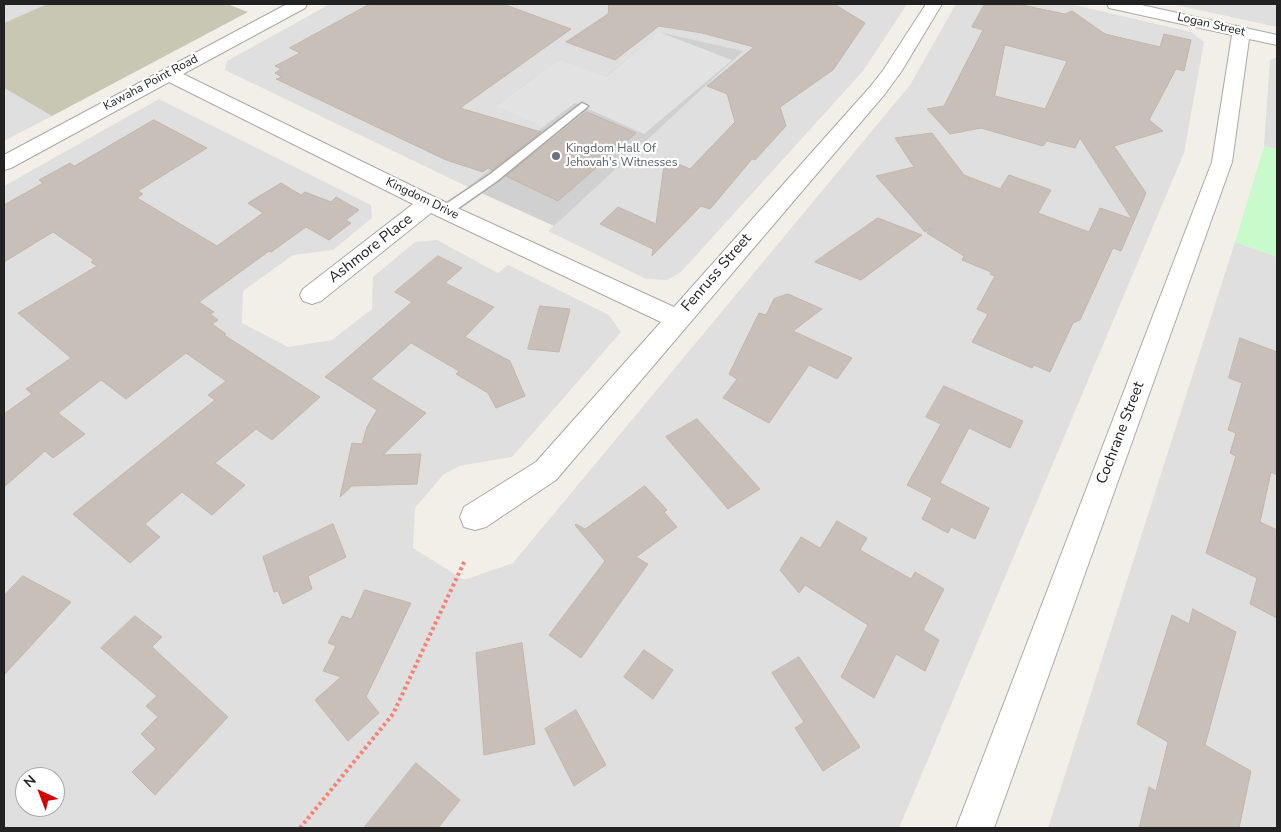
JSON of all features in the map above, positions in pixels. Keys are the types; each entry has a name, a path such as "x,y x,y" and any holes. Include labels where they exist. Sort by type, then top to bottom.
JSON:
{"street":[{"name":"Kawaha Point Road","path":"4,163 299,4"},
{"name":"Fenruss Street","path":"474,517 546,471 882,84 934,4"},
{"name":"Logan Street","path":"1115,4 1277,40"},
{"name":"Cochrane Street","path":"975,828 1222,162 1241,32"},
{"name":"Kingdom Drive","path":"168,74 437,207 677,319"},
{"name":"Ashmore Place","path":"312,295 437,207"}],"lane":[{"path":"437,207 493,178 582,106"}],"path":[{"path":"300,828 393,714 465,560"}],"shaded area":[{"path":"4,4 47,4 4,23"},
{"path":"47,4 227,4 248,12 52,116 4,88 4,23"},
{"path":"330,4 907,4 863,71 681,272 667,280 646,279 548,231 742,51 659,32 605,77 496,106 543,127 468,187 225,70 227,61"},
{"path":"956,4 1070,4 1191,32 1204,42 1184,153 899,828 4,828 4,186 159,99 371,205 372,218 333,250 293,255 243,291 242,323 288,347 332,340 372,309 373,277 415,242 437,240 498,273 508,265 609,315 621,332 512,457 459,466 443,475 415,508 413,548 464,580 513,563 910,85"},
{"path":"1172,4 1277,4 1277,27"},
{"path":"659,32 743,51 554,226 468,187 543,127 496,106 560,59 605,77"},
{"path":"659,32 732,60 644,134 575,103 543,127 496,106 560,59 606,77"},
{"path":"1277,57 1277,149 1264,146 1270,60"},
{"path":"4,88 52,116 4,141"},
{"path":"1235,242 1277,257 1277,828 1048,828"}],"green space":[{"path":"1264,146 1277,149 1277,257 1235,242"}],"building":[{"path":"370,4 503,4 571,29 460,108 541,132 492,170 488,168 483,172 446,160 276,79 282,77 275,73 281,69 275,66 300,53 290,48"},
{"path":"609,4 834,4 865,23 833,70 780,107 786,126 755,160 752,159 710,209 701,206 652,256 653,249 600,224 618,207 656,224 665,158 690,169 735,122 727,94 707,86 754,47 702,33 659,26 615,60 566,42 608,14"},
{"path":"985,4 1017,4 1065,14 1072,11 1105,34 1160,47 1164,34 1191,40 1184,71 1176,69 1149,120 1163,131 1114,146 1146,193 1121,251 1113,248 1080,320 1073,323 1050,372 1034,365 1032,368 972,342 988,314 977,309 995,276 990,274 991,272 962,260 964,256 927,233 931,228 925,232 876,176 914,167 895,138 932,133 964,175 1000,189 1009,175 1051,190 1038,213 1089,232 1100,208 1132,219 1080,138 1075,148 1047,141 1043,146 981,128 950,134 927,109 944,106 983,30 972,27","holes":["1005,45 1067,61 1045,109 995,96"]},
{"name":"Kingdom Hall Of Jehovah's Witnesses","path":"587,112 636,133 558,201 506,176"},
{"path":"154,120 207,148 138,191 143,194 137,198 217,246 263,213 248,203 281,183 301,195 305,192 331,202 336,197 359,210 346,220 351,223 329,240 306,227 271,252 269,251 199,302 214,312 210,314 218,320 212,324 226,334 224,335 320,397 272,440 256,429 215,463 245,485 212,515 182,492 145,524 160,537 130,563 73,514 215,400 208,395 226,381 186,353 126,399 101,380 58,413 85,434 53,458 45,451 4,487 4,414 32,394 26,389 71,358 18,313 97,266 91,262 94,260 53,232 4,262 4,205 43,183 39,180 70,163 74,166"},
{"path":"878,218 922,235 861,280 815,262"},
{"path":"438,256 462,268 445,283 494,307 465,337 510,361 525,396 496,408 488,393 456,374 459,371 411,343 371,379 426,413 383,455 421,454 417,484 352,486 340,497 352,443 362,444 367,427 377,410 325,377 412,302 395,292"},
{"path":"788,294 822,309 793,331 852,358 837,379 809,365 769,423 723,398 737,379 729,374 759,313 766,315 774,299"},
{"path":"540,306 570,309 559,352 528,349"},
{"path":"1240,338 1277,352 1277,475 1271,472 1260,522 1277,530 1277,618 1250,604 1257,578 1206,553 1236,456 1230,453 1236,433 1228,430 1242,383 1229,378"},
{"path":"944,386 1023,421 1010,448 969,428 940,483 989,508 975,539 951,527 948,533 922,519 932,498 907,485 941,424 926,417"},
{"path":"697,419 760,489 728,509 666,437"},
{"path":"645,486 667,510 664,512 677,527 636,557 648,564 581,658 549,635 605,561 575,525 585,529"},
{"path":"837,521 867,538 860,550 911,579 915,572 944,589 923,630 939,640 925,671 896,654 874,698 841,677 868,625 805,585 799,593 780,570 801,537 820,548"},
{"path":"333,524 346,557 308,576 312,589 283,604 278,591 274,592 263,557"},
{"path":"23,576 71,602 4,675 4,596"},
{"path":"365,590 411,603 366,697 379,713 348,741 315,700 341,677 323,671 336,646 328,643 342,616 351,619"},
{"path":"1193,609 1236,632 1205,745 1251,771 1239,828 1139,828 1149,787 1156,791 1168,742 1137,724 1172,615 1189,624"},
{"path":"135,616 162,637 152,647 228,717 155,795 132,772 156,749 141,734 158,717 146,706 157,696 101,648"},
{"path":"522,643 535,744 484,755 476,653"},
{"path":"644,650 673,670 653,699 624,677"},
{"path":"799,657 860,747 823,771 795,728 804,722 772,673"},
{"path":"576,710 606,765 574,786 545,729"},
{"path":"416,763 460,800 438,828 364,828"}],"place":[{"name":"Kingdom Hall Of Jehovah's Witnesses","path":"556,156"}]}
